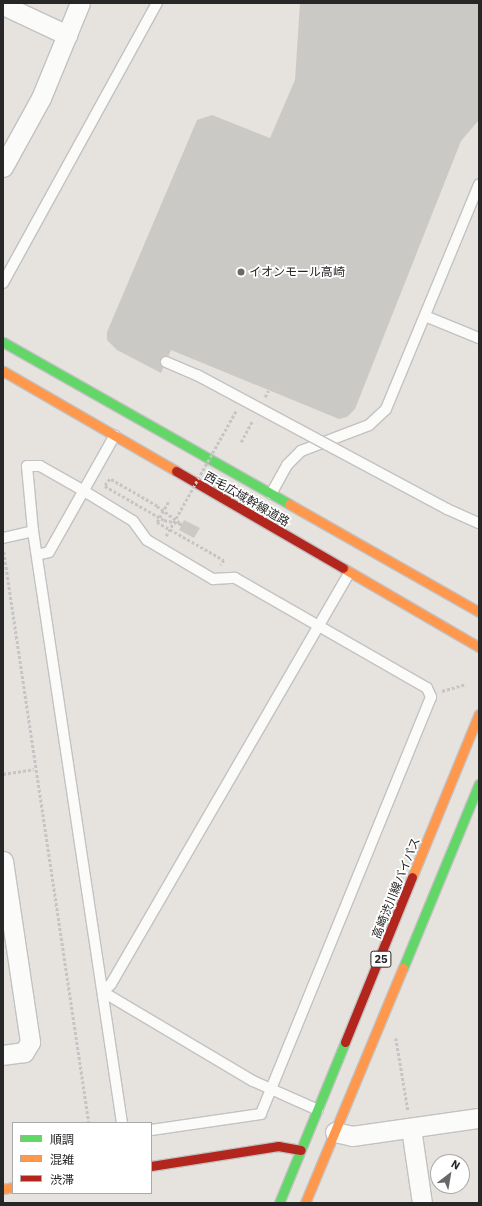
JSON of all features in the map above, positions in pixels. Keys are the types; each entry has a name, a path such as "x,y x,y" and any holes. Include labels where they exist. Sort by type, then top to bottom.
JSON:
{"street":[{"path":"4,161 40,98 80,3"},
{"path":"3,5 67,35"},
{"name":"西毛広域幹線道路","path":"3,342 479,612"},
{"name":"西毛広域幹線道路","path":"3,371 479,647"},
{"name":"高崎渋川線バイパス","path":"279,1203 479,714"},
{"name":"25","path":"305,1203 479,784"},
{"path":"3,861 9,939 30,1042 24,1052 3,1055"},
{"path":"335,1132 352,1136 479,1118"},
{"path":"411,1128 422,1203"},
{"path":"152,1166 278,1146 301,1150"}],"lane":[{"path":"3,283 157,3"},
{"path":"271,494 287,465 301,451 369,425 380,417 425,316 479,184"},
{"path":"425,316 479,338"},
{"path":"166,362 479,523"},
{"path":"37,555 49,552 115,436"},
{"path":"122,1122 33,531 27,466 40,466 84,490 133,521 147,540 213,579 235,578 427,688 430,694 261,1114 152,1130"},
{"path":"3,538 33,531"},
{"path":"102,992 111,984 317,625 349,573"},
{"path":"102,992 271,1089 318,1110"}],"path":[{"path":"166,536 240,405"},
{"path":"110,479 163,511 182,524 173,522 105,486 110,479"},
{"path":"154,526 169,500"},
{"path":"157,522 224,560 220,568"},
{"path":"3,547 34,769 89,1122"},
{"path":"430,694 466,684"},
{"path":"3,774 34,769"},
{"path":"382,1018 396,1038 411,1128"}],"building":[{"path":"300,3 479,3 479,120 461,141 355,409 347,417 339,419 171,350 161,373 117,350 107,340 107,332 197,120 212,115 270,138 295,80"},
{"path":"184,520 200,528 194,538 179,530"}],"traffic: fast":[{"path":"3,342 289,504"},
{"path":"403,968 479,784"},
{"path":"279,1203 345,1042"}],"traffic: slow":[{"path":"3,371 176,471"},
{"path":"289,504 479,612"},
{"path":"343,568 479,647"},
{"path":"412,877 479,714"},
{"path":"305,1203 403,968"},
{"path":"3,1189 12,1187"}],"traffic: jam":[{"path":"176,471 343,568"},
{"path":"345,1042 412,877"},
{"path":"152,1166 278,1146 301,1150"}],"place":[{"name":"イオンモール高崎","path":"241,272"}]}
